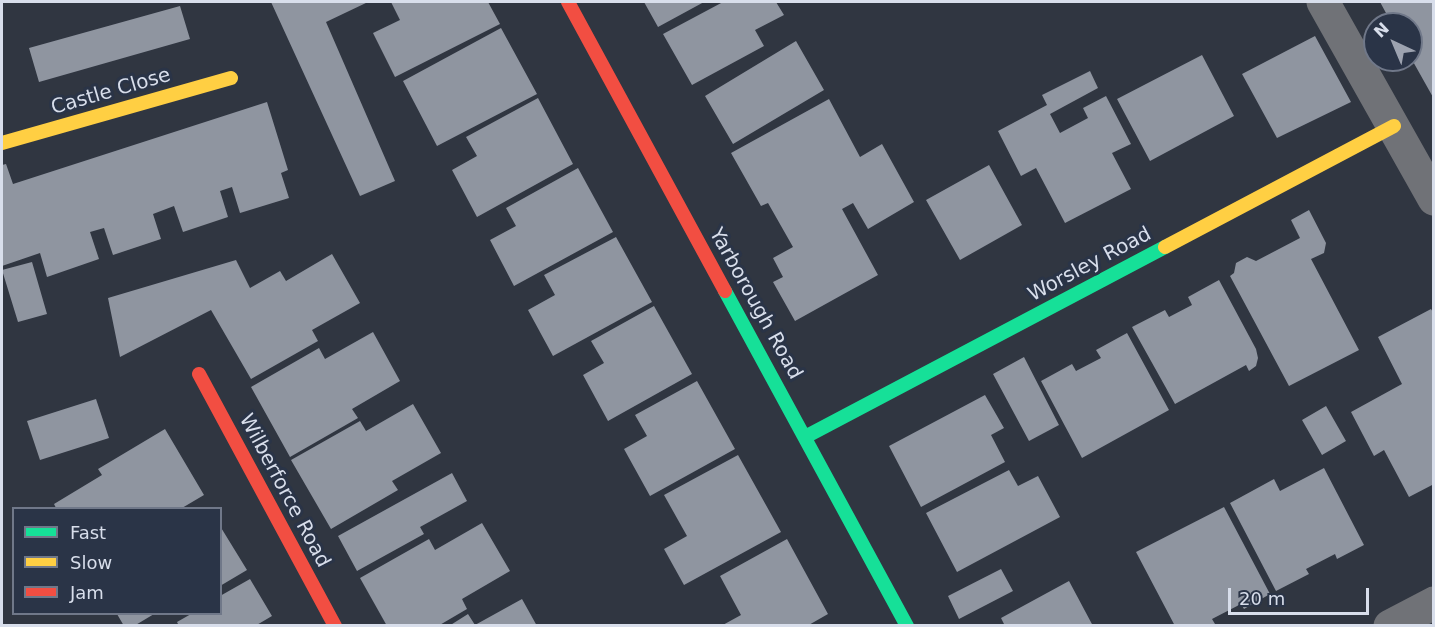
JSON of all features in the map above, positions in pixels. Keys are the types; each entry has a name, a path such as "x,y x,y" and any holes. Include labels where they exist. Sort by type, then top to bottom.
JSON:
{"street":[{"name":"Yarborough Road","path":"568,2 907,626"},
{"path":"1323,2 1434,199"},
{"name":"Castle Close","path":"2,143 231,78"},
{"name":"Worsley Road","path":"805,437 1394,126"},
{"name":"Wilberforce Road","path":"199,374 335,626"},
{"path":"1390,626 1434,603"}],"building":[{"path":"271,2 368,2 326,22 395,181 360,196"},
{"path":"391,2 488,2 500,24 395,77 373,33 400,20"},
{"path":"644,2 704,2 658,27"},
{"path":"723,2 776,2 784,15 755,30 764,46 692,85 663,34"},
{"path":"1380,2 1434,2 1434,99 1419,72 1423,72 1423,12 1385,12"},
{"path":"180,6 190,39 39,82 29,48"},
{"path":"501,28 537,94 437,146 403,81"},
{"path":"1315,36 1351,102 1277,138 1242,74"},
{"path":"796,41 824,90 733,144 705,96"},
{"path":"1202,55 1234,116 1150,161 1117,99"},
{"path":"1090,71 1098,88 1050,114 1060,133 1088,118 1083,108 1106,96 1131,144 1112,153 1131,189 1065,223 1036,168 1021,176 998,131 1047,105 1042,95"},
{"path":"538,98 573,164 477,217 452,170 477,156 466,137"},
{"path":"829,99 860,157 882,144 914,202 868,229 853,203 842,209 878,275 795,321 773,282 783,277 773,258 793,247 768,203 761,206 731,153"},
{"path":"267,102 288,170 281,173 289,198 240,213 232,187 220,191 228,217 183,232 174,206 153,214 161,239 113,255 104,228 90,232 99,259 47,277 40,253 2,266 2,165 6,164 13,184"},
{"path":"989,165 1022,225 960,260 926,200"},
{"path":"578,168 613,232 514,286 490,240 516,226 506,208"},
{"path":"1309,210 1326,243 1324,253 1311,259 1359,350 1289,386 1230,276 1234,273 1236,263 1247,257 1256,261 1300,238 1291,220"},
{"path":"616,237 652,302 553,356 528,310 555,295 544,275"},
{"path":"332,254 360,303 312,330 318,341 251,379 211,310 120,357 108,298 236,260 250,288 280,271 286,281"},
{"path":"32,262 47,314 18,322 2,270"},
{"path":"1219,280 1256,349 1258,358 1256,366 1249,371 1246,365 1175,404 1132,327 1165,310 1169,317 1192,305 1188,297"},
{"path":"654,306 692,374 608,421 583,375 604,363 591,341"},
{"path":"1431,309 1434,314 1434,484 1409,497 1384,450 1374,456 1351,412 1402,384 1378,337"},
{"path":"373,332 400,381 352,409 358,418 290,457 251,387 319,348 325,359"},
{"path":"1127,333 1169,410 1082,458 1041,381 1072,364 1076,371 1101,358 1096,350"},
{"path":"1024,357 1059,425 1029,441 993,374"},
{"path":"697,381 735,449 650,496 624,449 647,436 635,415"},
{"path":"985,395 1004,428 991,435 1005,462 921,507 889,446"},
{"path":"96,399 109,438 40,460 27,421"},
{"path":"413,404 441,453 392,481 398,490 331,529 291,460 360,421 366,431"},
{"path":"1326,406 1346,441 1322,455 1302,420"},
{"path":"165,429 204,495 184,507 56,507 54,504 102,475 98,469"},
{"path":"738,455 781,532 684,585 664,549 687,536 664,495"},
{"path":"1324,468 1364,545 1337,559 1335,554 1306,569 1309,574 1276,591 1230,503 1274,479 1280,491"},
{"path":"1009,470 1018,486 1038,476 1060,517 957,572 926,513"},
{"path":"452,473 467,501 420,527 424,534 357,571 338,536"},
{"path":"1224,507 1270,594 1244,609 1241,604 1212,619 1215,624 1211,626 1175,626 1136,552"},
{"path":"482,523 510,571 462,599 467,609 438,626 387,626 360,578 429,539 435,550"},
{"path":"222,529 247,570 222,585"},
{"path":"787,539 828,614 807,626 721,626 741,615 720,576"},
{"path":"1001,569 1013,591 959,619 948,596"},
{"path":"250,579 272,616 255,626 179,626 177,622 189,615 222,615 222,595"},
{"path":"1069,581 1093,626 1005,626 1001,618"},
{"path":"522,599 537,626 449,626 468,614 475,625"},
{"path":"118,615 152,615 134,626 124,626"}],"traffic: fast":[{"path":"805,437 1165,247"},
{"path":"725,291 907,626"}],"traffic: slow":[{"path":"2,143 231,78"},
{"path":"1165,247 1394,126"}],"traffic: jam":[{"path":"568,2 725,291"},
{"path":"199,374 335,626"}]}
